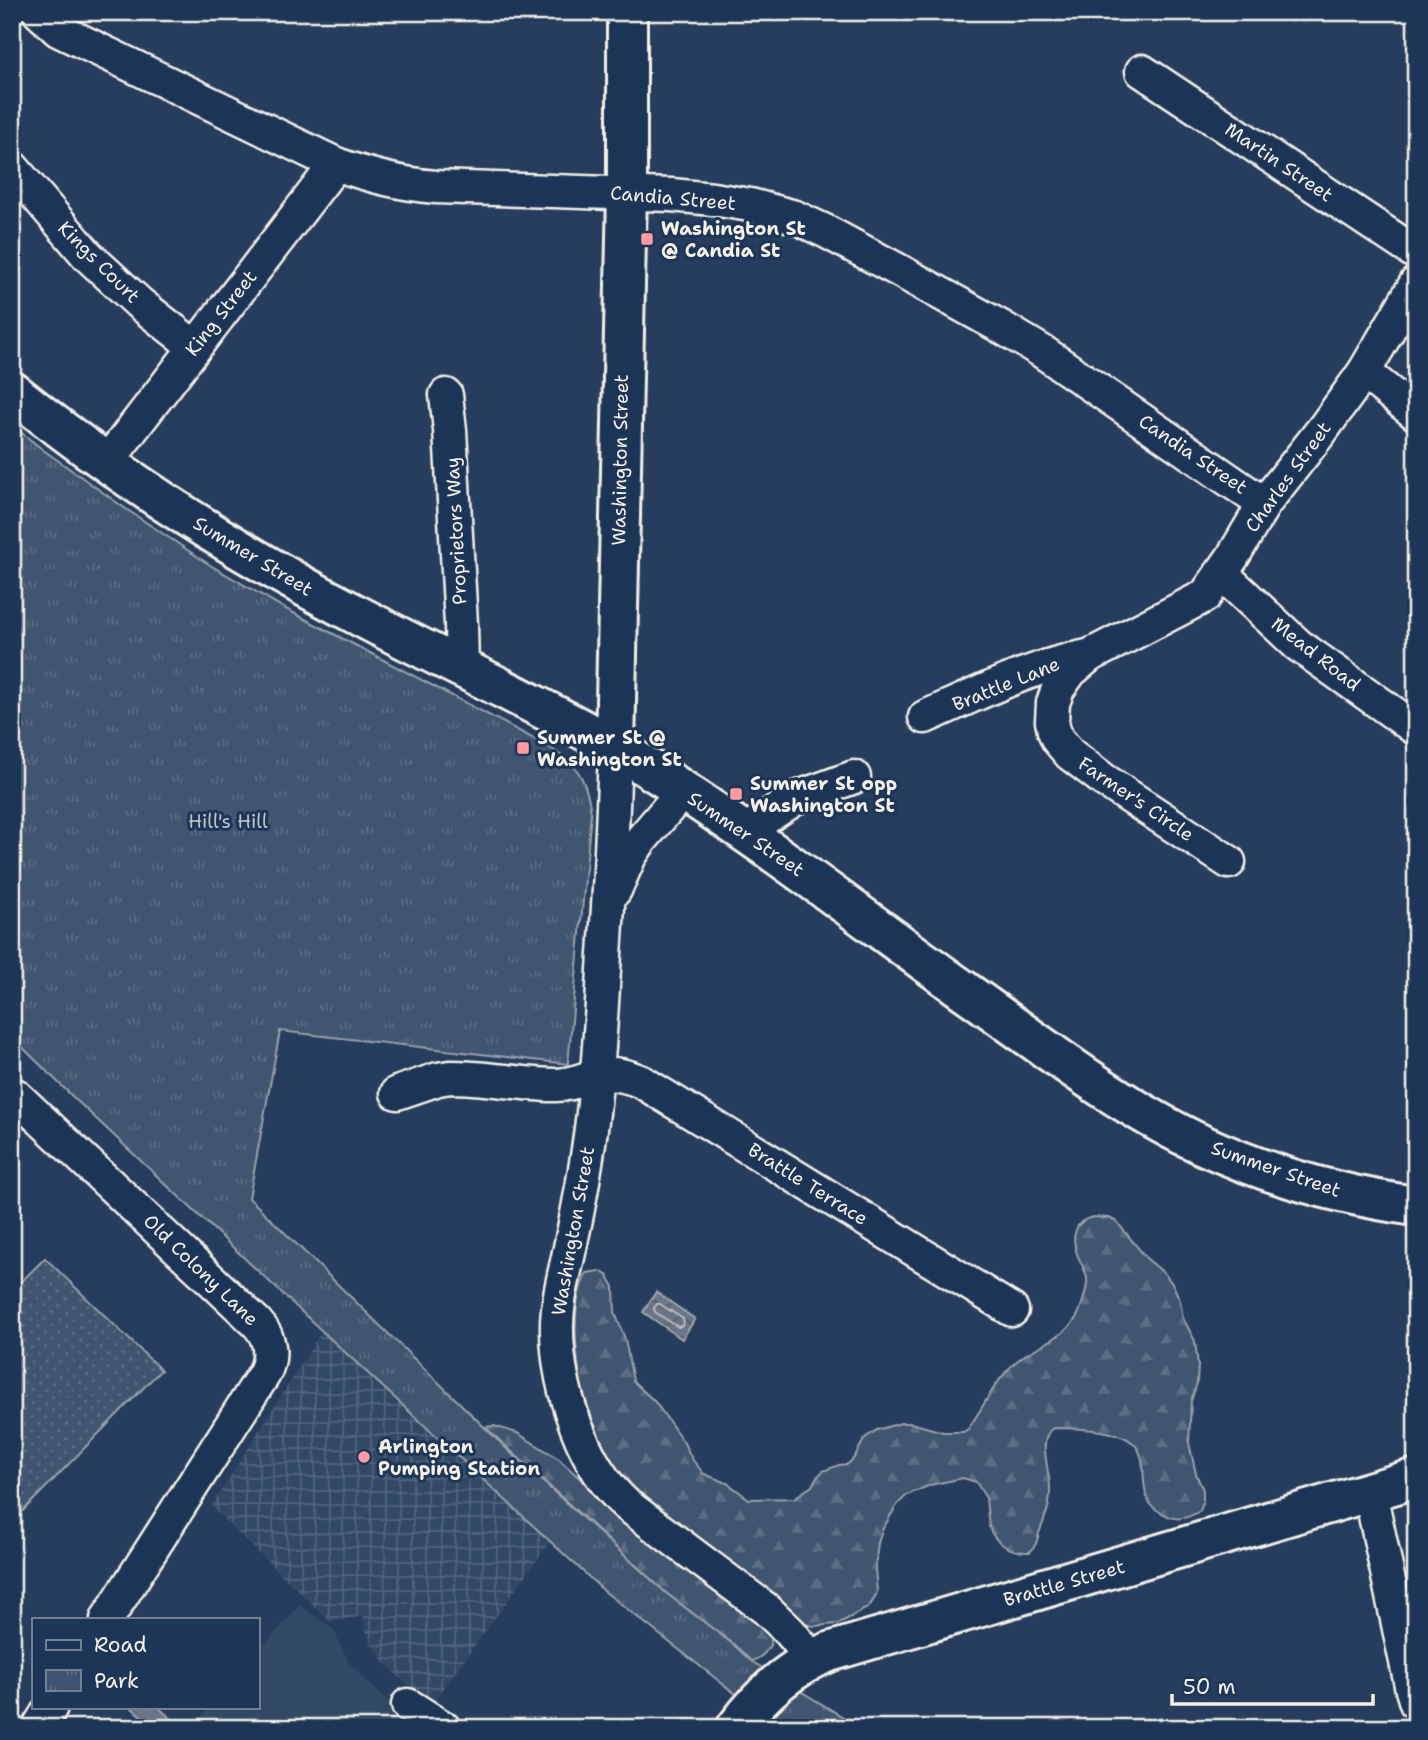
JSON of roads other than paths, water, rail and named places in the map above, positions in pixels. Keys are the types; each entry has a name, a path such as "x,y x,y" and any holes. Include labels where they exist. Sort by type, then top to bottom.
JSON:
{"main road":[{"name":"Washington Street","path":"615,748 627,12"},
{"name":"Summer Street","path":"12,391 107,462 229,544 364,619 615,748 783,858 1115,1096 1201,1143 1242,1161 1306,1183 1416,1206"},
{"name":"Brattle Street","path":"736,1728 771,1688 791,1672 812,1659 846,1646 1416,1478"}],"street":[{"name":"Candia Street","path":"39,12 58,30 336,164 383,179 436,187 626,192 713,199 776,211 818,227 1042,352 1265,504"},
{"name":"Martin Street","path":"1142,71 1416,253"},
{"name":"King Street","path":"107,462 336,164"},
{"name":"Kings Court","path":"12,167 88,256 139,303 195,347"},
{"name":"Charles Street","path":"1089,656 1205,596 1265,504 1364,372 1416,283"},
{"path":"1364,372 1416,414"},
{"name":"Proprietors Way","path":"446,395 460,596 462,668"},
{"name":"Mead Road","path":"1221,573 1298,645 1416,729"},
{"name":"Brattle Lane","path":"925,717 1039,668 1089,656"},
{"name":"Farmer's Circle","path":"1089,656 1071,671 1053,703 1052,721 1059,740 1070,754 1095,773 1229,862"},
{"name":"Washington Street","path":"615,748 597,1075 583,1184 558,1307 559,1359 578,1432 602,1479 621,1500 766,1609 812,1659"},
{"path":"744,832 796,798 854,777"},
{"name":"Washington Street","path":"608,907 630,856 683,792"},
{"path":"397,1093 444,1078 555,1086 575,1083 597,1075"},
{"name":"Brattle Terrace","path":"597,1075 622,1075 642,1082 1012,1310"},
{"name":"Old Colony Lane","path":"14,1096 257,1323 263,1329 269,1344 269,1360 264,1374 108,1618"},
{"path":"1370,1492 1416,1703"},
{"path":"408,1705 444,1728"},
{"path":"38,1728 50,1708"}],"water":[{"path":"656,1292 695,1319 682,1339 643,1312"},
{"path":"132,1708 159,1708 182,1728 154,1728"}],"place":[{"name":"Washington St @ Candia St","path":"647,239"},
{"name":"Summer St @ Washington St","path":"523,748"},
{"name":"Summer St opp Washington St","path":"736,794"},
{"name":"Arlington Pumping Station","path":"364,1457"}],"park label":[{"name":"Hill's Hill","path":"228,821"}]}
